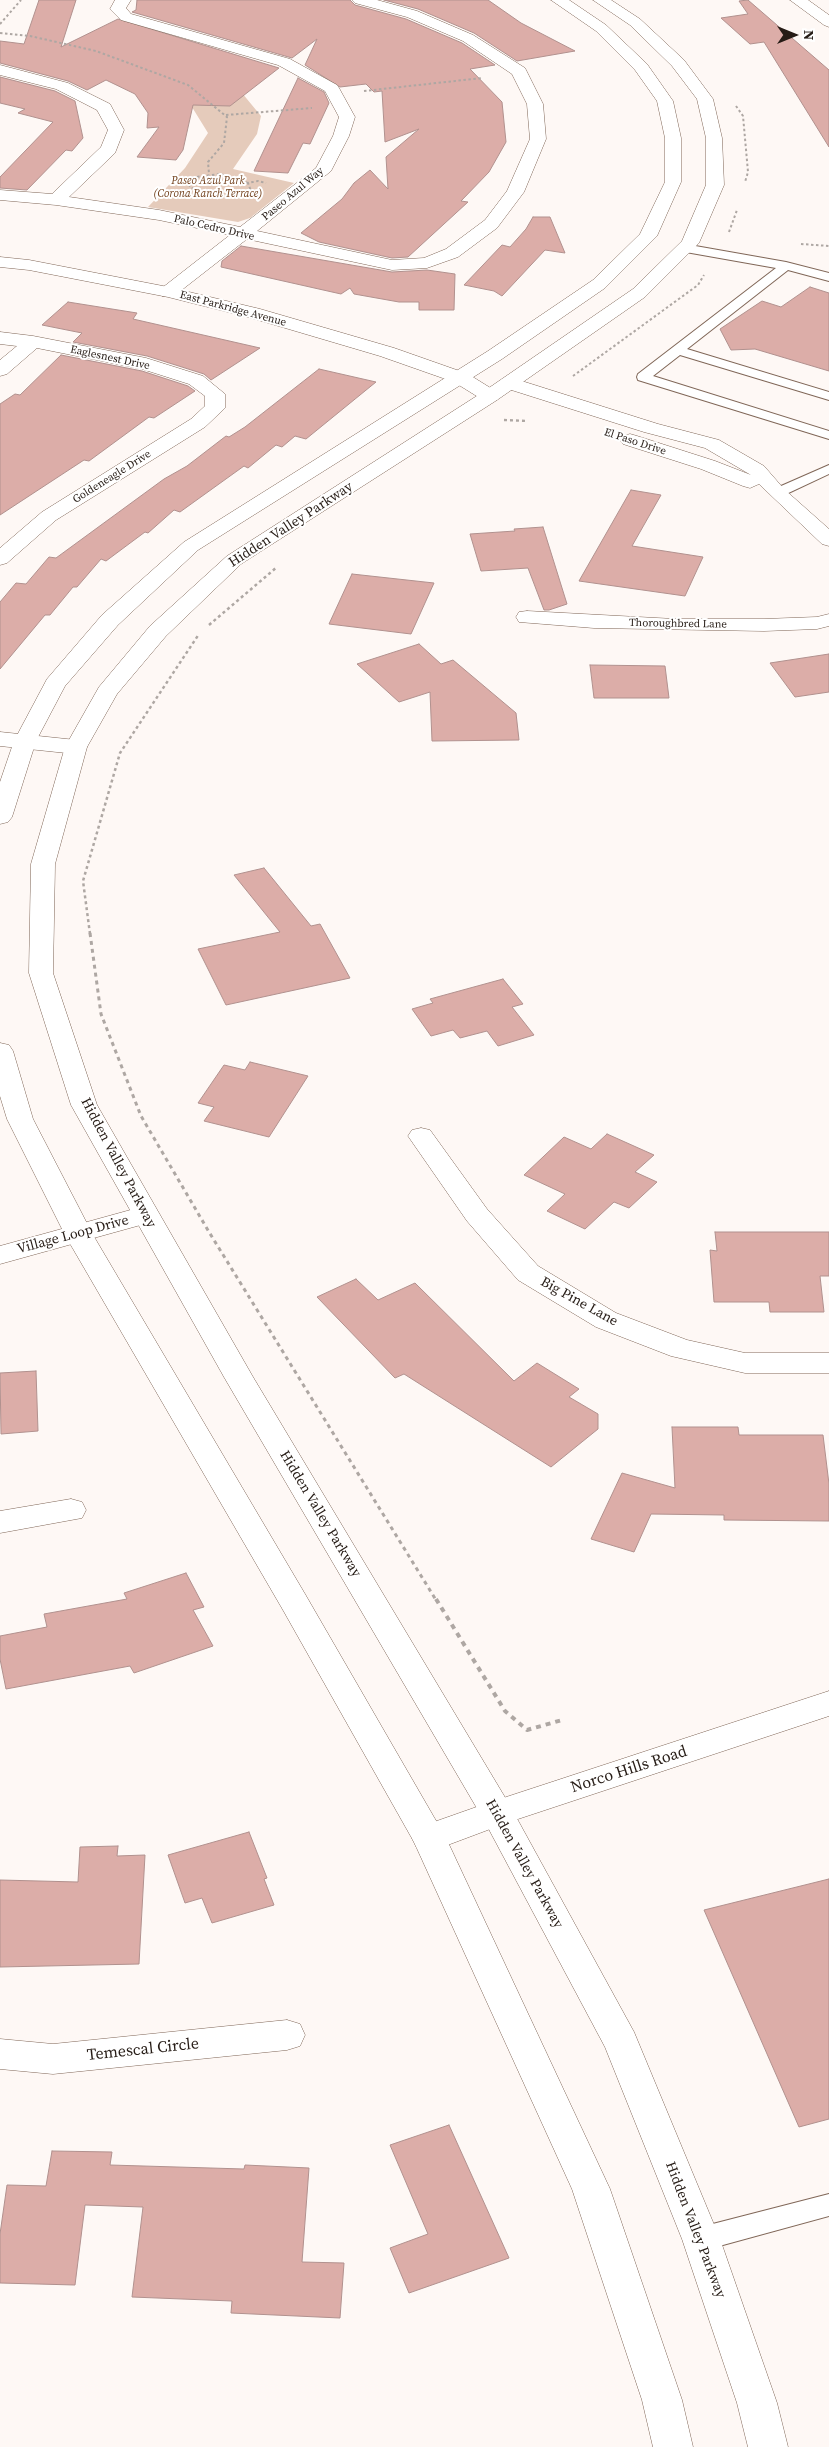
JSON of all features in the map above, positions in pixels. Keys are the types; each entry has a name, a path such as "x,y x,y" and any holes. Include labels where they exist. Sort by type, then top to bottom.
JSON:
{"main road":[{"path":"122,0 118,9 126,18 284,62 331,88 343,110"},
{"name":"Palo Cedro Drive","path":"0,195 56,200 159,215 244,235 392,265 428,263 452,253 491,224 515,192 538,139 535,104 519,72 468,38 412,14 360,0"},
{"path":"0,817 25,741 55,684 110,620 191,546 460,378 599,284 648,236 673,182 673,138 665,101 641,67 600,28 559,0"},
{"name":"Hidden Valley Parkway","path":"601,0 635,22 671,56 705,99 714,138 715,185 690,243 639,294 490,396 234,560 152,638 107,692 76,747 44,864 41,973 84,1105 145,1215 497,1813 621,2042 701,2239 757,2403 768,2447"},
{"path":"798,0 826,16"},
{"path":"0,70 62,86 70,90 104,108 116,130 109,149 56,200"},
{"name":"Paseo Azul Way","path":"168,292 244,235 323,171 337,145 347,117 343,110"},
{"name":"East Parkridge Avenue","path":"0,262 168,292 254,313 378,349 460,378 490,396"},
{"name":"Eaglesnest Drive","path":"0,338 33,342 146,364 196,380 215,394"},
{"path":"0,370 33,342"},
{"name":"East Parkridge Avenue","path":"460,378 509,383"},
{"name":"El Paso Drive","path":"509,383 651,428 712,444 758,470 777,493 829,540"},
{"name":"Goldeneagle Drive","path":"0,559 49,516 198,423 215,408 215,394"},
{"name":"El Paso Drive","path":"490,396 708,465 777,493"},
{"name":"Thoroughbred Lane","path":"527,617 594,622 684,625 764,625 817,623 829,620"},
{"path":"0,738 76,747"},
{"path":"0,1051 20,1119 78,1235 284,1585 429,1838 591,2189 662,2400 673,2447"},
{"name":"Big Pine Lane","path":"421,1136 477,1215 528,1273 606,1320 681,1349 745,1362 829,1363"},
{"name":"Village Loop Drive","path":"0,1255 145,1215"},
{"path":"0,1522 71,1510"},
{"name":"Norco Hills Road","path":"429,1838 497,1813 829,1703"},
{"name":"Temescal Circle","path":"0,2054 53,2060 287,2035"}],"lane":[{"path":"684,248 786,266 829,278"},
{"path":"786,266 643,377 829,435"},
{"path":"678,350 829,396"},
{"path":"777,493 829,469"},
{"path":"701,2239 829,2205"}],"path":[{"path":"0,24 21,0"},
{"path":"0,33 30,36 96,51 188,85 200,94 205,101 227,117 224,144 208,162 210,174"},
{"path":"225,115 324,107 328,112 366,109 354,92 486,78"},
{"path":"159,215 178,199 196,199 196,189 190,188 188,183 196,177 210,174 220,174 248,183 258,181 302,187"},
{"path":"248,183 253,192 249,200"},
{"path":"503,420 528,421"},
{"path":"207,627 281,563"},
{"path":"200,633 120,753 83,881 101,1014 141,1116 209,1232 505,1711 527,1730 562,1720"}],"green space":[{"name":"Paseo Azul Park (Corona Ranch Terrace)","path":"179,86 242,93 261,116 257,134 233,169 294,183 250,218 238,222 148,207 185,168 208,133"}],"building":[{"path":"39,0 76,0 61,47 118,19 279,68 230,106 193,105 183,150 176,160 137,157 159,127 147,128 148,113 135,94 106,80 87,90 68,81 0,63 0,41 24,44"},
{"path":"137,0 350,0 355,5 406,19 462,43 495,65 470,69 502,102 506,142 489,172 461,201 468,202 408,257 392,258 319,242 301,233 342,199 354,183 370,170 388,189 386,157 419,129 385,142 382,91 374,92 366,84 340,87 305,65 317,39 292,58 132,12 136,10"},
{"path":"384,0 488,0 521,23 575,51 517,61 474,33 418,9"},
{"path":"748,0 829,70 829,147 764,42 750,44 721,18 748,14 739,1"},
{"path":"0,77 55,91 75,101 83,138 72,151 66,150 27,190 0,188 0,177 53,122 18,113 25,109 0,103"},
{"path":"298,78 324,92 329,103 310,144 303,143 288,173 254,171"},
{"path":"533,217 550,217 565,253 545,250 502,296 494,291 464,285 502,245 510,247 526,229"},
{"path":"241,246 392,272 427,270 455,274 454,310 419,310 419,302 399,302 354,294 350,288 341,294 221,267 222,261"},
{"path":"810,287 829,293 829,371 755,349 731,350 720,329 762,301 781,307"},
{"path":"68,302 137,313 133,319 260,348 211,380 204,374 147,356 73,342 82,333 42,325"},
{"path":"61,355 142,371 188,386 195,391 154,418 149,417 89,461 84,460 0,515 0,404 15,394 20,395"},
{"path":"319,369 376,382 306,439 295,436 282,447 276,445 248,468 244,466 180,512 174,510 148,533 145,532 106,561 101,559 77,587 73,587 50,615 45,615 0,669 0,602 16,583 26,584 49,557 56,558 164,479 187,466 226,436 229,437 245,427"},
{"path":"631,490 661,495 632,546 703,557 685,596 579,581"},
{"path":"543,527 567,604 549,610 544,610 528,568 481,571 470,534"},
{"path":"352,574 434,583 411,634 329,624"},
{"path":"419,644 441,664 453,660 516,713 519,740 432,741 430,692 399,702 357,664"},
{"path":"829,654 829,692 795,697 770,663"},
{"path":"590,665 665,666 669,698 594,698"},
{"path":"264,868 311,926 320,924 350,978 226,1005 198,949 280,932 234,875"},
{"path":"503,979 523,1004 512,1007 534,1035 498,1046 487,1031 460,1038 453,1030 431,1036 412,1009 433,1003 430,999"},
{"path":"250,1062 308,1076 269,1137 204,1121 214,1107 198,1103 224,1065 245,1070"},
{"path":"607,1134 654,1155 635,1172 657,1182 629,1208 614,1202 585,1229 547,1211 565,1194 524,1175 564,1137 591,1149"},
{"path":"715,1232 829,1232 829,1276 820,1276 824,1312 770,1312 769,1302 714,1302 710,1250 717,1251"},
{"path":"356,1279 378,1300 415,1283 514,1381 537,1363 579,1389 569,1397 598,1414 598,1429 551,1467 404,1374 395,1378 317,1297"},
{"path":"36,1371 38,1431 1,1434 0,1373"},
{"path":"672,1427 738,1427 739,1435 823,1435 829,1484 829,1521 724,1520 724,1515 651,1514 634,1552 591,1539 622,1473 675,1488"},
{"path":"186,1573 204,1607 193,1610 213,1646 134,1673 130,1666 6,1689 0,1659 0,1636 47,1627 44,1614 127,1599 124,1593"},
{"path":"249,1832 267,1878 264,1879 274,1905 212,1923 202,1898 185,1903 168,1855"},
{"path":"118,1846 117,1856 145,1855 139,1964 0,1967 0,1880 78,1882 80,1847"},
{"path":"829,1879 829,2119 799,2127 704,1910"},
{"path":"449,2125 509,2258 409,2293 390,2248 428,2234 390,2145"},
{"path":"52,2151 112,2152 110,2165 244,2169 245,2165 309,2168 302,2262 344,2263 340,2318 231,2313 232,2301 132,2297 143,2207 85,2205 75,2285 0,2283 0,2234 7,2185 46,2186"}]}
